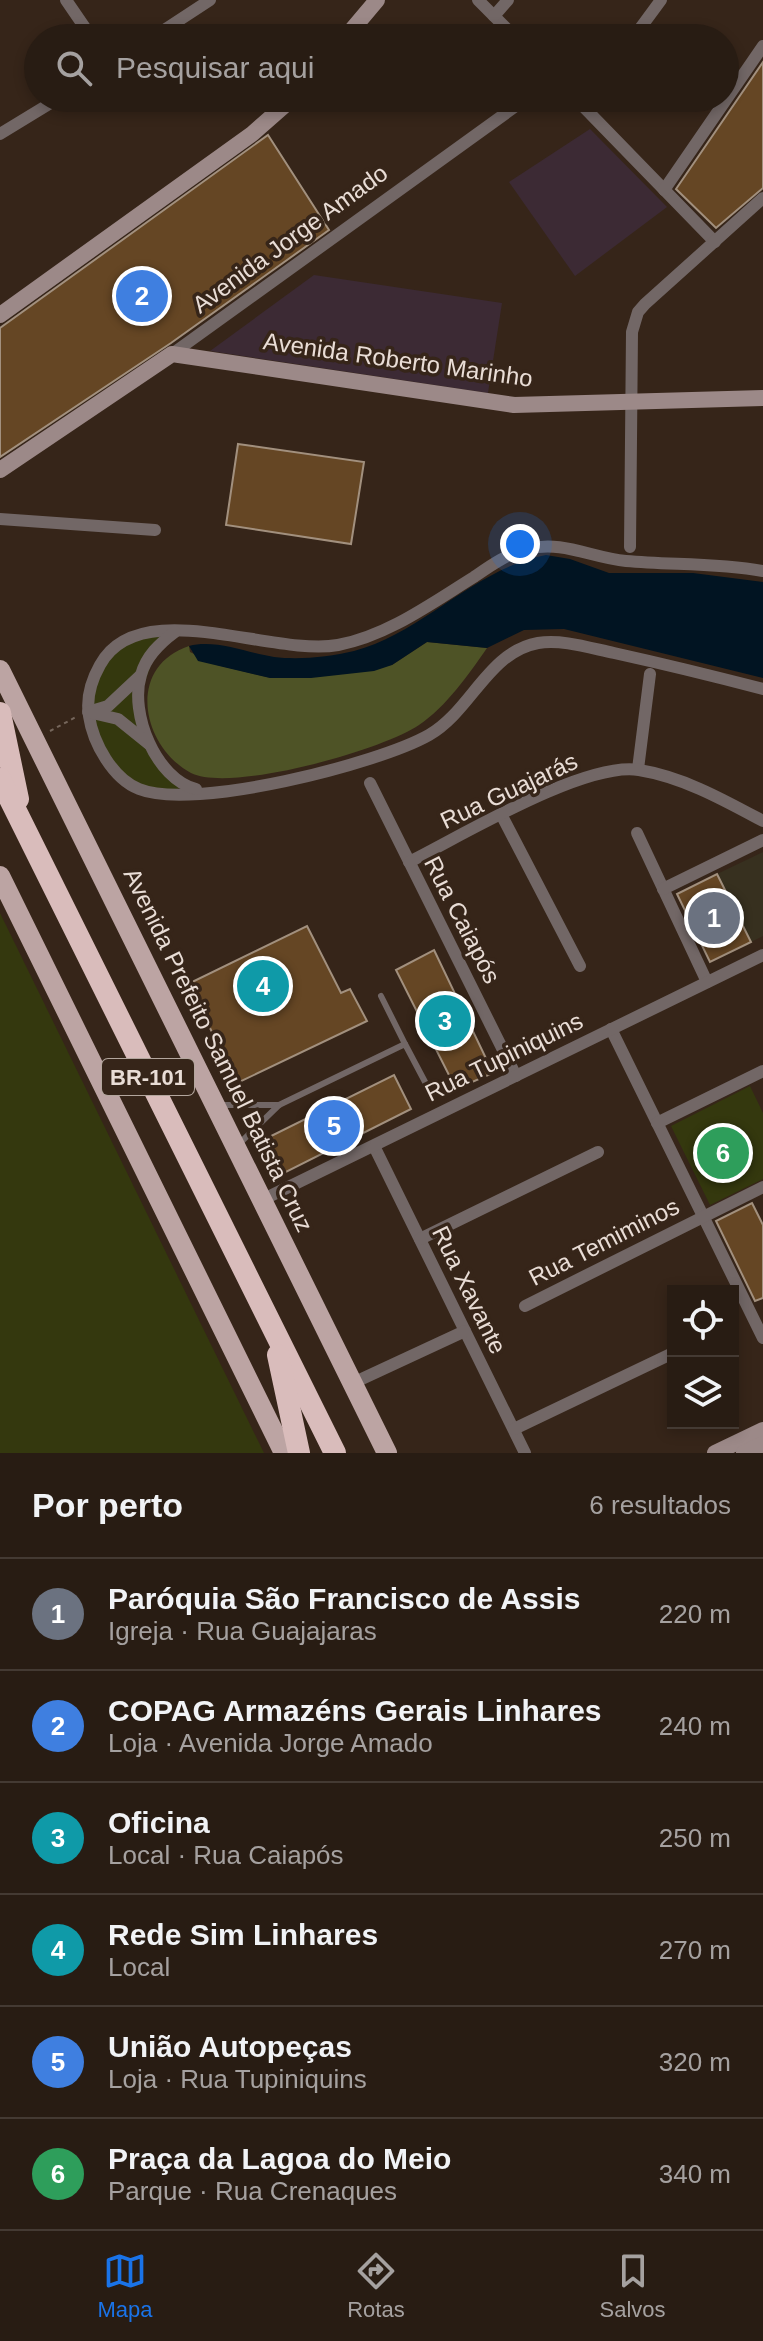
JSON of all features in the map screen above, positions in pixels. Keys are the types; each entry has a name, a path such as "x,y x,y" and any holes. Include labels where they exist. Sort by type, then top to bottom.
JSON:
{"highway":[{"path":"0,713 25,832"},
{"name":"BR-101","path":"0,779 335,1453"},
{"path":"270,1323 299,1453"}],"main road":[{"path":"357,24 377,0"},
{"path":"0,315 252,134 277,112"},
{"name":"Avenida Roberto Marinho","path":"172,354 514,405 763,398"},
{"name":"Avenida Jorge Amado","path":"0,470 172,354"},
{"name":"Avenida Prefeito Samuel Batista Cruz","path":"0,670 387,1453"},
{"path":"0,876 284,1453"},
{"path":"715,1453 763,1430"},
{"path":"744,1453 763,1444"}],"street":[{"path":"66,0 82,24"},
{"path":"478,0 502,24"},
{"path":"494,16 508,0"},
{"path":"643,24 661,0"},
{"path":"173,24 207,1"},
{"path":"739,83 762,50"},
{"path":"0,134 36,112"},
{"name":"Avenida Jorge Amado","path":"172,354 508,112"},
{"path":"593,112 715,242"},
{"path":"664,190 719,112"},
{"path":"630,547 629,400 632,332 638,312 763,198"},
{"path":"0,519 155,530"},
{"path":"763,571 726,565 623,561 575,548 528,549 501,560 397,623 340,645 311,649 207,632 139,633 119,641 104,657 92,678 88,712 99,746 130,784 169,795 323,773 413,743 445,724 504,659 523,647 543,642 584,646 763,689"},
{"path":"88,712 108,706 140,676 158,645 175,631"},
{"path":"638,769 650,674"},
{"path":"140,676 138,702 155,751"},
{"path":"88,712 118,719 143,736 167,771 184,785 207,791"},
{"name":"Rua Guajarás","path":"409,862 574,781 623,769 638,769 670,777 763,821"},
{"name":"Rua Caiapós","path":"370,783 516,1076"},
{"path":"502,816 580,966"},
{"path":"637,833 707,982"},
{"path":"663,889 763,840"},
{"name":"Rua Tupiniquins","path":"264,1199 763,955"},
{"path":"611,1029 763,1338"},
{"path":"657,1123 761,1077"},
{"name":"Rua Xavante","path":"374,1146 525,1453"},
{"path":"420,1239 598,1152"},
{"name":"Rua Temiminos","path":"525,1306 763,1187"},
{"path":"750,1312 763,1307"},
{"path":"353,1383 465,1331"},
{"path":"514,1429 667,1356"}],"lane":[{"path":"381,996 433,1097"},
{"path":"237,1145 279,1105 405,1044"},
{"path":"217,1105 279,1105"}],"path":[{"path":"43,734 88,712"}],"shaded area":[{"path":"590,129 667,207 575,276 509,182"},
{"path":"314,275 502,303 488,393 210,351"},
{"path":"763,852 763,936 751,942 717,874"}],"green space":[{"path":"175,631 158,645 138,702 155,751 184,785 169,795 133,783 121,774 105,750 88,700 119,641"},
{"path":"427,642 487,648 448,700 429,718 401,735 342,756 271,773 211,778 191,773 174,761 161,745 152,726 148,707 149,688 156,671 169,656 189,646 190,652 217,665 271,678 392,665"},
{"path":"0,913 264,1453 0,1453"},
{"path":"750,1086 763,1113 763,1179 710,1205 671,1126"}],"water":[{"path":"546,555 570,559 609,573 693,573 763,582 763,678 564,629 524,630 487,648 427,642 392,665 374,671 311,678 270,678 198,661 189,646 221,645 274,657 294,658 354,651 404,630 496,573"}],"building":[{"path":"763,62 763,188 716,228 676,189 729,112 739,112 739,97"},
{"path":"268,135 329,230 171,343 0,457 0,328"},
{"path":"238,444 364,462 351,544 226,525"},
{"path":"717,874 751,942 710,962 677,894"},
{"path":"307,926 341,993 350,989 367,1021 233,1085 216,1052 221,1050 188,984"},
{"path":"434,950 493,1073 456,1089 396,970"},
{"path":"394,1075 411,1109 274,1178 257,1143"},
{"path":"752,1203 763,1225 763,1298 755,1301 716,1221"}],"place":[{"name":"COPAG Armazéns Gerais Linhares","path":"142,296"},
{"name":"Paróquia São Francisco de Assis","path":"714,918"},
{"name":"Rede Sim Linhares","path":"263,986"},
{"name":"Oficina","path":"445,1021"},
{"name":"União Autopeças","path":"334,1126"},
{"name":"Praça da Lagoa do Meio","path":"723,1153"}]}
